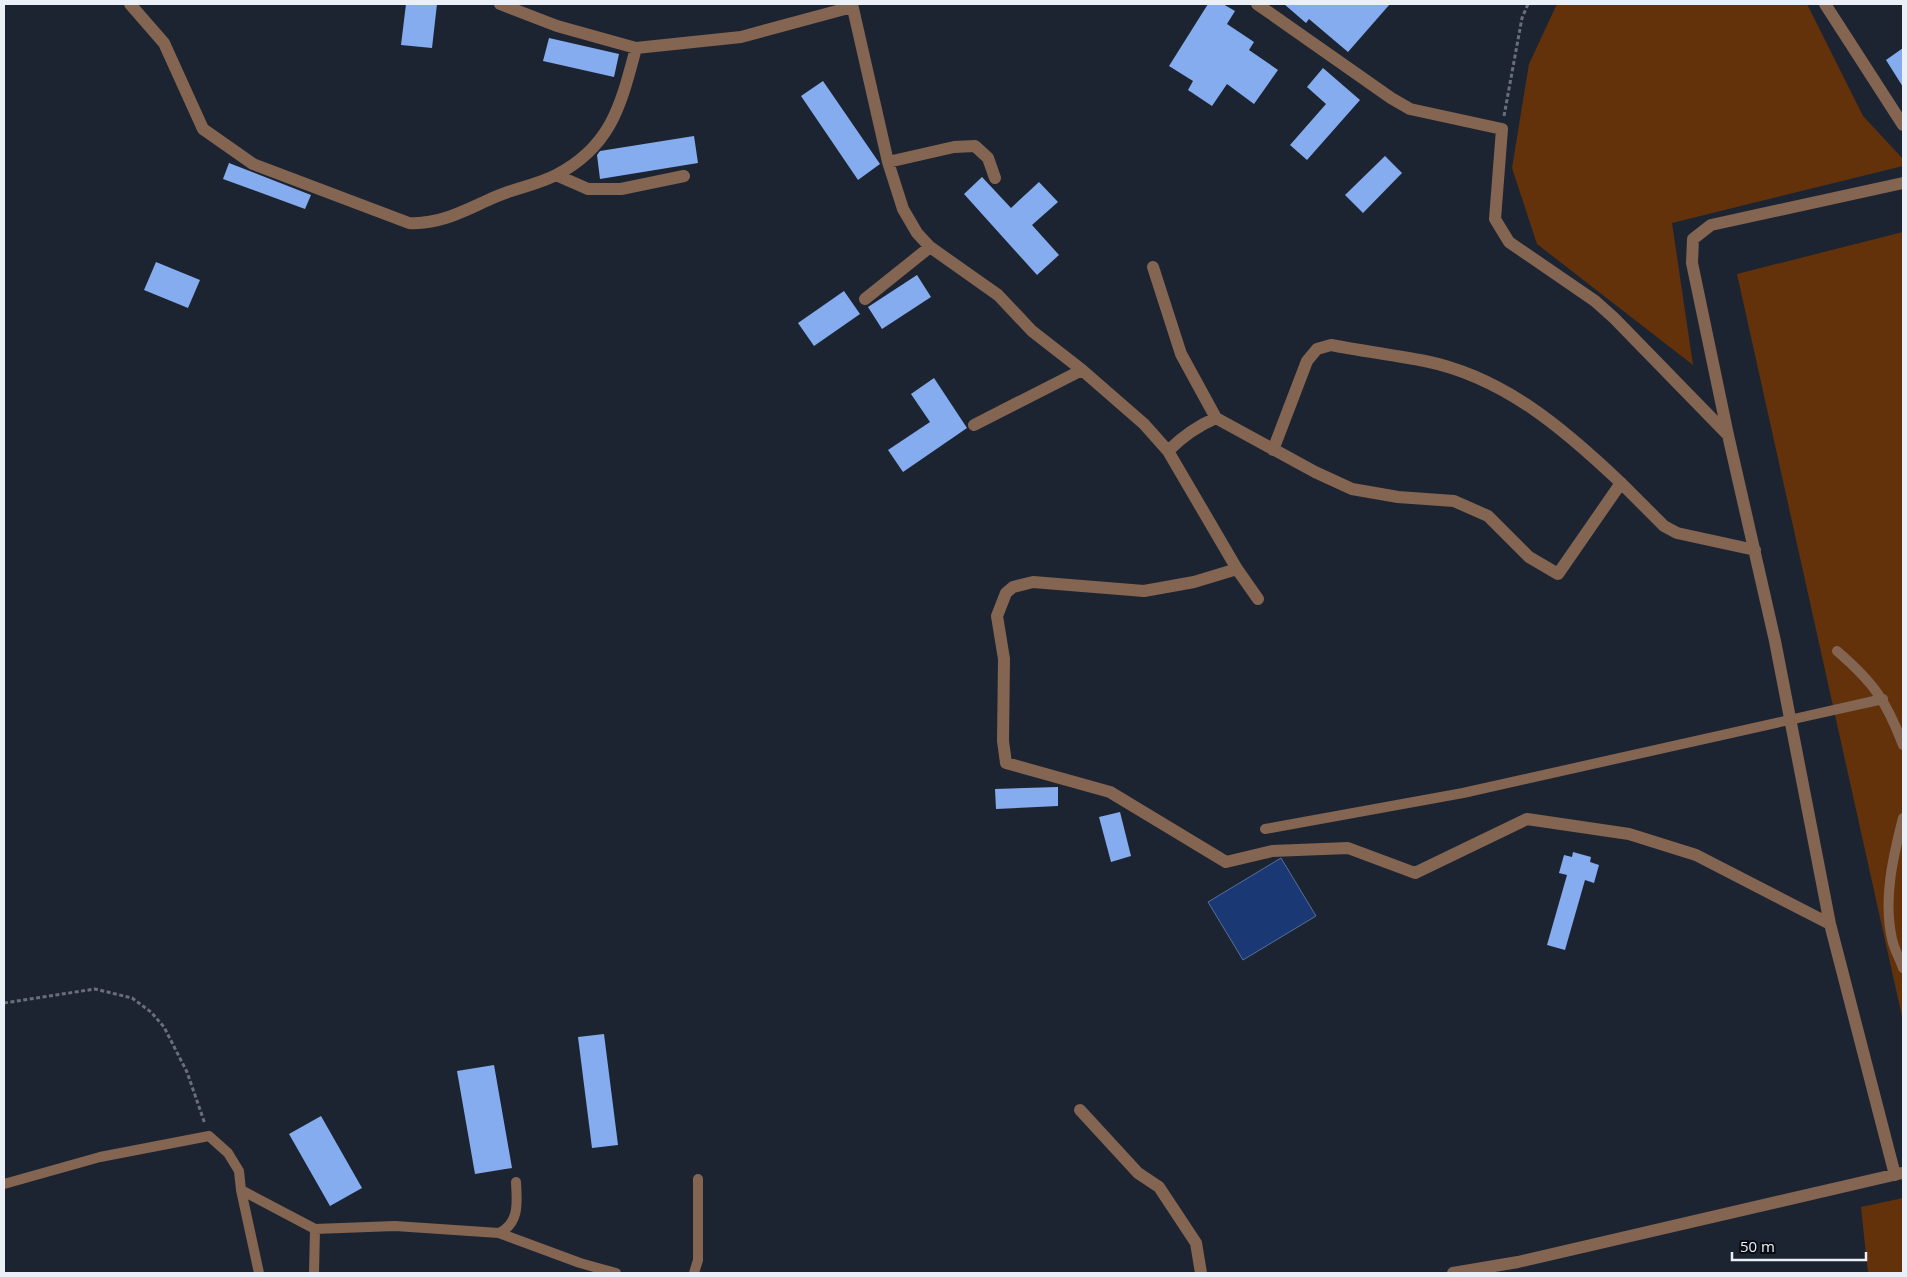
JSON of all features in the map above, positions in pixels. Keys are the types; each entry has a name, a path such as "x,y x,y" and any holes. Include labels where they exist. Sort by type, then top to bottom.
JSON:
{"street":[{"path":"130,4 164,43 203,129 253,164 409,223 436,222 501,194 556,175 596,147 611,126 621,106 636,48"},
{"path":"500,4 557,26 636,48 742,36 852,6 888,162 903,209 917,233 930,247 998,295 1032,332 1082,370 1144,424 1168,451 1237,569 1258,599"},
{"path":"1257,4 1391,98 1410,109 1502,129 1495,219 1500,230 1509,242 1608,312 1728,435"},
{"path":"1825,4 1903,125"},
{"path":"888,162 954,146 975,146 988,158 995,178"},
{"path":"556,175 588,189 621,189 684,176"},
{"path":"1453,1273 1518,1268 1899,1174 1830,924 1791,719 1692,263 1693,239 1711,225 1903,183"},
{"path":"864,299 930,247"},
{"path":"1153,267 1181,354 1216,418 1315,472 1352,489 1398,497 1454,501 1488,516 1529,557 1558,574 1621,483"},
{"path":"1273,450 1307,361 1317,349 1331,345 1426,361 1464,373 1506,391 1550,419 1621,483 1664,526 1678,533 1755,550"},
{"path":"974,425 1082,370"},
{"path":"1168,451 1180,439 1202,424 1216,418"},
{"path":"1237,569 1194,582 1144,591 1033,582 1012,587 1006,593 997,616 1004,659 1003,741 1006,763 1110,792 1226,862 1272,851 1348,848 1415,873 1527,819 1629,834 1696,855 1830,924"},
{"path":"1080,1110 1138,1173 1159,1187 1196,1243 1201,1273"}],"lane":[{"path":"1837,651 1864,674 1883,699 1903,745"},
{"path":"1265,829 1463,792 1883,699"},
{"path":"1903,818 1894,852 1888,903 1892,939 1903,968"},
{"path":"4,1184 100,1157 209,1136 220,1144 236,1164 241,1178 241,1190 259,1273"},
{"path":"694,1273 698,1260 698,1179"},
{"path":"499,1233 509,1226 515,1217 517,1210 516,1182"},
{"path":"241,1190 315,1229 395,1226 499,1233 580,1263 616,1273"},
{"path":"314,1273 315,1229"}],"path":[{"path":"1502,129 1522,18 1528,4"},
{"path":"4,1003 95,989 132,998 151,1012 164,1027 187,1072 209,1136"}],"shaded area":[{"path":"1557,4 1807,4 1863,116 1903,159 1903,166 1672,223 1693,365 1537,244 1512,168 1529,64"},
{"path":"1903,232 1903,1021 1737,274"},
{"path":"1903,1198 1903,1273 1868,1273 1861,1207"}],"water":[{"path":"1281,858 1316,916 1243,960 1208,902"}],"building":[{"path":"406,4 437,4 432,48 401,45"},
{"path":"1208,4 1223,4 1235,11 1227,24 1254,42 1249,50 1278,70 1254,104 1227,84 1212,106 1188,90 1193,81 1169,66"},
{"path":"1284,4 1390,4 1348,52 1309,19 1306,23"},
{"path":"549,38 619,54 614,77 543,61"},
{"path":"1903,48 1903,87 1886,60"},
{"path":"1323,68 1360,100 1307,160 1290,145 1326,104 1307,87"},
{"path":"823,81 880,164 858,180 801,96"},
{"path":"694,136 698,163 600,179 597,155 600,151"},
{"path":"1385,156 1402,173 1363,213 1345,195"},
{"path":"229,163 311,195 305,209 223,179"},
{"path":"982,177 1011,208 1039,182 1058,202 1032,225 1059,255 1037,275 964,194"},
{"path":"156,262 200,280 188,308 144,290"},
{"path":"917,275 931,297 882,329 868,307"},
{"path":"844,291 860,314 814,346 798,323"},
{"path":"934,378 967,428 903,472 888,450 930,422 911,394"},
{"path":"1058,787 1058,806 996,809 995,789"},
{"path":"1120,812 1131,856 1111,862 1099,817"},
{"path":"1573,852 1591,857 1590,862 1599,865 1594,883 1585,880 1565,950 1547,945 1567,875 1559,873 1564,855 1572,857"},
{"path":"604,1034 618,1145 592,1148 578,1037"},
{"path":"494,1065 512,1168 475,1174 457,1071"},
{"path":"321,1116 362,1188 330,1206 289,1134"}]}
